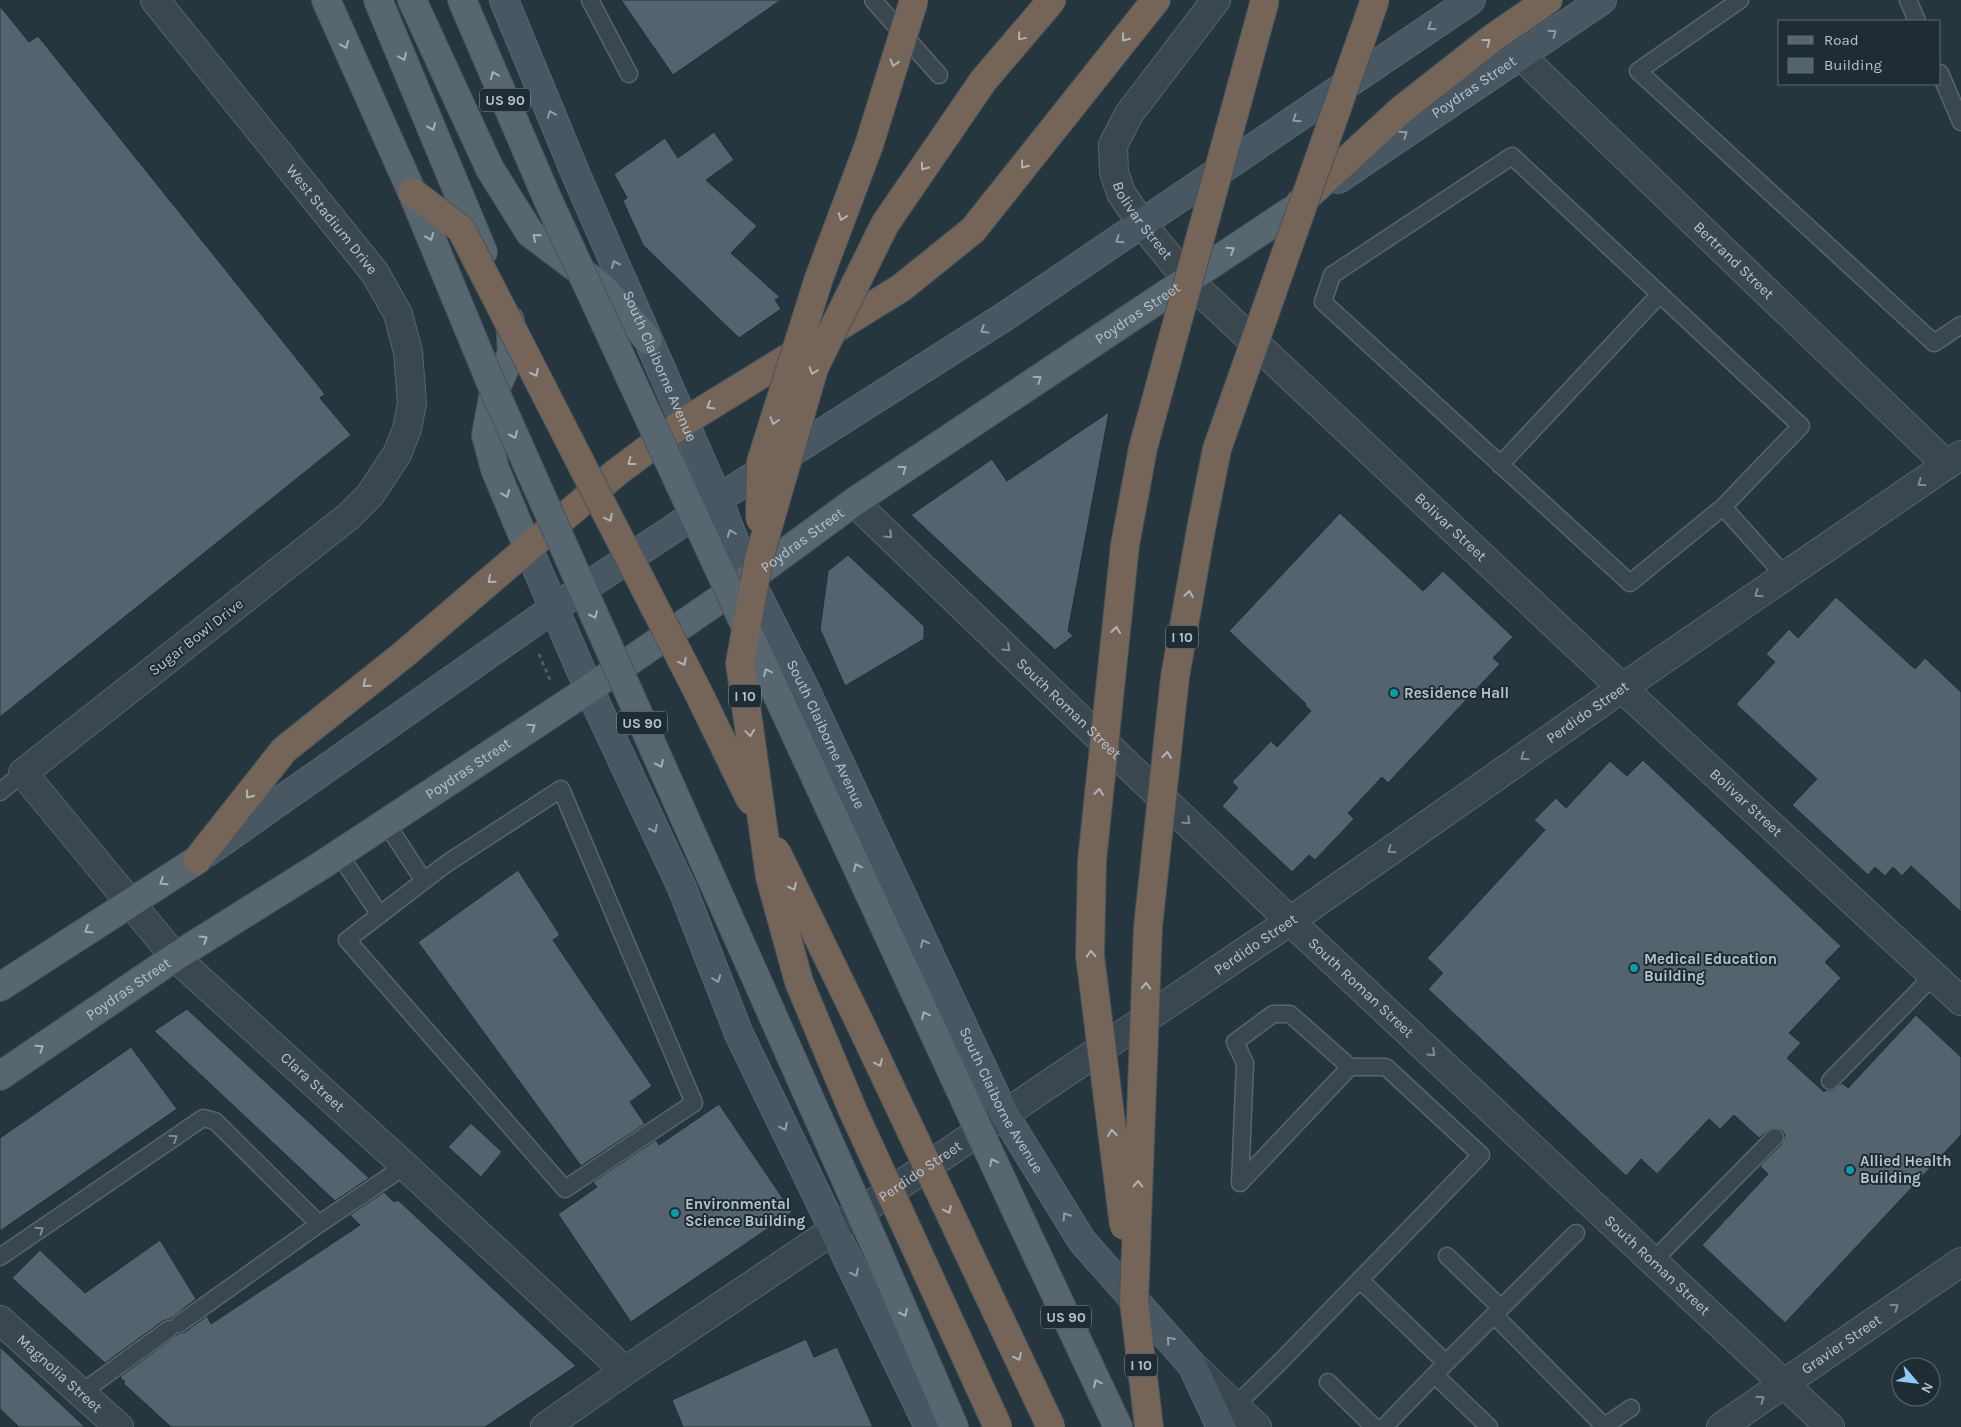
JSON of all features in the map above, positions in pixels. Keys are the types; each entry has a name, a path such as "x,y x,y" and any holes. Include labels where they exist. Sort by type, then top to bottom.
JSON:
{"highway":[{"path":"754,568 761,462 820,278 869,146 914,0"},
{"name":"I 10","path":"998,1427 853,1111 799,982 770,877 740,663 754,568 814,368 885,224 984,81 1052,0"},
{"path":"197,860 284,750 403,655 617,472 684,422 901,288 973,230 1156,0"},
{"path":"1134,1302 1090,956 1092,861 1125,545 1142,448 1265,0"},
{"name":"I 10","path":"1148,1427 1134,1302 1148,927 1175,677 1217,449 1375,0"},
{"path":"1291,211 1401,110 1494,36 1548,0"},
{"path":"412,192 461,229 698,692 854,1010 1051,1427"}],"main road":[{"name":"US 90","path":"326,0 412,192 495,392 954,1427"},
{"path":"378,0 511,322 512,352 494,392 486,435 495,468 528,548"},
{"path":"412,0 490,169 530,233 603,288 648,340"},
{"name":"South Claiborne Avenue","path":"462,0 548,200 1118,1427"},
{"name":"Poydras Street","path":"0,1076 175,957 339,854 590,690 754,568 1291,211"},
{"path":"0,987 197,860"}],"street":[{"name":"West Stadium Drive","path":"155,0 375,273 398,314 408,352 412,403 397,454 384,475"},
{"name":"South Claiborne Avenue","path":"504,0 577,177 718,499 754,568 805,689 1004,1114 1082,1241 1192,1365 1228,1416"},
{"name":"Bolivar Street","path":"1216,0 1129,114 1113,145 1114,172 1121,193 1142,224 1187,279 1622,688 1961,1001"},
{"path":"197,860 554,608 718,499 1004,317 1471,0"},
{"name":"Poydras Street","path":"1291,211 1602,0"},
{"name":"Bertrand Street","path":"1520,56 1954,460"},
{"name":"Perdido Street","path":"545,1427 624,1371 1290,921 1622,688 1954,460"},
{"name":"Sugar Bowl Drive","path":"23,773 349,516 370,495 384,475"},
{"name":"South Roman Street","path":"854,502 1290,921 1830,1427"},
{"path":"528,548 590,690 682,888 739,1034 929,1427"},
{"name":"Clara Street","path":"23,773 175,957 405,1166 624,1371"},
{"name":"Gravier Street","path":"1721,1427 1961,1262"},
{"name":"Magnolia Street","path":"0,1320 119,1427"},
{"path":"1228,1416 1257,1427"}],"lane":[{"path":"590,0 629,74"},
{"path":"873,0 939,75"},
{"path":"1740,0 1638,71 1934,343 1961,324"},
{"path":"1908,0 1917,20"},
{"path":"1941,75 1961,122"},
{"path":"1512,156 1660,294 1801,426 1723,507 1630,583 1323,302 1332,275 1512,156"},
{"path":"1500,464 1660,294"},
{"path":"1723,507 1785,576"},
{"name":"Sugar Bowl Drive","path":"0,792 23,773"},
{"path":"561,789 694,1103 565,1189 347,940 424,881 561,789"},
{"path":"386,823 424,881"},
{"path":"339,854 380,915"},
{"path":"1830,1081 1934,975"},
{"path":"1228,1416 1481,1154 1386,1067 1350,1067 1290,1014 1273,1014 1235,1042 1245,1063 1240,1183 1350,1067"},
{"path":"0,1257 203,1118 215,1121 318,1224"},
{"path":"1653,1261 1775,1137"},
{"path":"81,1394 318,1224 405,1166"},
{"path":"1384,1427 1576,1233"},
{"path":"1448,1256 1604,1427 1631,1408"},
{"path":"1360,1280 1489,1427"},
{"path":"1328,1382 1374,1427"}],"path":[{"path":"535,645 552,686"}],"building":[{"path":"621,0 781,0 673,75"},
{"path":"0,6 29,42 38,36 325,394 320,398 351,435 0,717"},
{"path":"714,132 734,160 706,180 757,226 731,253 780,297 775,300 781,309 739,338 643,245 623,201 627,198 614,174 665,138 678,158"},
{"path":"1109,412 1068,631 1073,636 1055,650 911,515 992,459 1007,481"},
{"name":"Residence Hall","path":"1340,513 1423,591 1443,571 1513,637 1493,658 1500,664 1388,783 1382,777 1348,813 1354,819 1315,860 1309,855 1292,872 1222,806 1238,788 1232,782 1271,741 1277,747 1311,711 1306,704 1229,631"},
{"path":"848,555 924,626 924,639 845,686 820,629 828,571"},
{"path":"1836,597 1915,669 1925,658 1961,692 1961,912 1911,866 1902,876 1893,867 1885,876 1875,867 1868,875 1792,805 1817,779 1736,704 1775,662 1766,654 1789,629 1798,638"},
{"name":"Medical Education Building","path":"1643,760 1841,946 1825,962 1841,978 1789,1033 1801,1043 1787,1058 1824,1092 1826,1090 1833,1090 1842,1083 1848,1088 1916,1015 1961,1057 1961,1135 1785,1323 1702,1245 1768,1174 1760,1166 1782,1144 1785,1135 1782,1130 1772,1128 1759,1138 1734,1115 1720,1129 1709,1119 1657,1174 1641,1159 1626,1176 1428,989 1443,973 1427,958 1545,830 1534,820 1556,798 1566,808 1610,761 1627,776"},
{"path":"518,870 560,935 553,940 652,1086 630,1102 645,1124 581,1166 418,942"},
{"path":"187,1009 369,1178 335,1201 154,1031"},
{"path":"131,1047 177,1109 0,1231 0,1138"},
{"name":"Environmental Science Building","path":"719,1104 792,1212 631,1322 558,1214 597,1187 593,1182 656,1140 659,1145"},
{"path":"471,1123 502,1152 481,1177 448,1147"},
{"path":"384,1192 394,1202 398,1200 576,1366 485,1427 171,1427 123,1383 125,1382 120,1377 178,1334 185,1332 207,1316 211,1324 360,1225 350,1215"},
{"path":"160,1240 196,1299 105,1363 12,1278 40,1250 85,1293"},
{"path":"806,1339 814,1357 837,1347 873,1427 683,1427 672,1400"},
{"path":"0,1347 85,1427 19,1427 0,1409"}],"place":[{"name":"Residence Hall","path":"1394,693"},
{"name":"Medical Education Building","path":"1634,968"},
{"name":"Allied Health Building","path":"1850,1170"},
{"name":"Environmental Science Building","path":"675,1213"}]}
